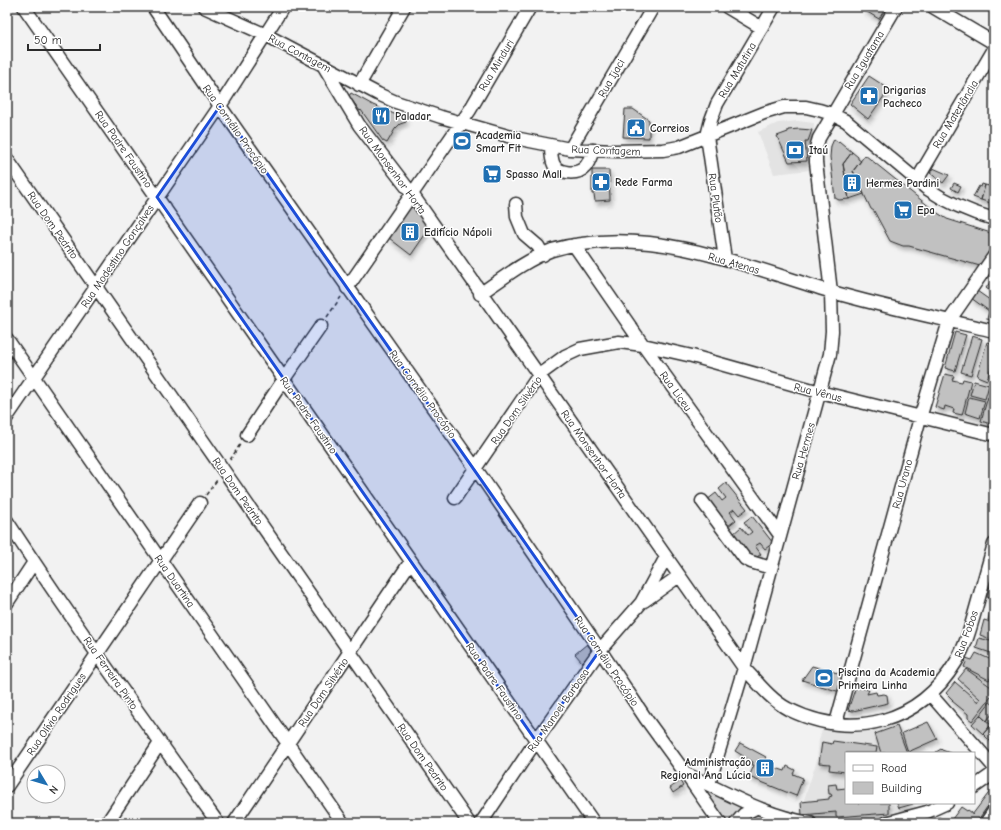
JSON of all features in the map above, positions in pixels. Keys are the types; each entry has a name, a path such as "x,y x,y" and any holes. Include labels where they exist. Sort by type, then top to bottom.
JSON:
{"street":[{"name":"Rua Padre Faustino","path":"24,7 594,823"},
{"name":"Rua Contagem","path":"204,7 266,34 360,85 396,102 441,117 515,138 550,146 592,150 663,150 679,147 764,113 784,107 806,107 832,114 846,121 917,180 951,204 994,219"},
{"name":"Rua Modestino Gonçalves","path":"7,418 220,106 283,7"},
{"path":"360,85 404,7"},
{"name":"Rua Minduri","path":"461,122 470,110 530,7"},
{"name":"Rua Ijaci","path":"570,149 652,7"},
{"path":"727,7 762,28"},
{"name":"Rua Matutina","path":"707,136 717,104 774,7"},
{"name":"Rua Iguatama","path":"832,114 896,7"},
{"path":"933,7 994,43"},
{"name":"Rua Cornélio Procópio","path":"156,10 220,106 476,469 646,719 720,823"},
{"name":"Rua Materlândia","path":"917,180 994,49"},
{"name":"Rua Monsenhor Horta","path":"323,65 359,125 412,194 480,294 539,375 744,668 774,699 788,708 815,719 836,723 852,725 870,724 898,715 915,706 930,694"},
{"name":"Rua Hermes","path":"709,784 744,668 830,354 832,342 831,292 816,162 816,148 819,138 832,114"},
{"path":"348,288 461,122"},
{"name":"Rua Plutão","path":"707,136 725,259"},
{"path":"550,146 554,165 557,169 564,172 574,172 587,166 592,150"},
{"name":"Rua Dom Pedrito","path":"7,159 469,823"},
{"path":"516,204 517,217 524,234 538,246 544,255"},
{"name":"Rua Atenas","path":"480,294 527,262 552,250 574,245 620,240 675,248 725,259 831,292 994,331"},
{"name":"Rua Liceu","path":"574,245 780,535"},
{"name":"Rua Urano","path":"836,723 920,418 949,321 994,256"},
{"path":"247,435 321,326"},
{"name":"Rua Duartina","path":"7,339 343,823"},
{"name":"Rua Dom Silvério","path":"455,498 539,375 565,356 580,349 619,342 644,345"},
{"name":"Rua Vênus","path":"644,345 692,356 920,418 994,435"},
{"path":"702,501 746,559 771,568"},
{"name":"Rua Olívio Rodrigues","path":"7,786 200,503"},
{"name":"Rua Ferreira Pinto","path":"7,520 97,654 218,823"},
{"name":"Rua Fobos","path":"930,694 957,661 968,635 994,544"},
{"name":"Rua Manoel Barbosa","path":"482,823 536,741 600,650 641,603 666,557"},
{"name":"Rua Dom Silvério","path":"234,823 411,561"},
{"path":"7,603 34,562"},
{"name":"Rua Manoel Barbosa","path":"641,603 679,576"},
{"path":"930,694 994,767"},
{"path":"107,823 160,743"},
{"path":"975,786 994,773"},
{"path":"686,774 756,808 796,821 810,823"},
{"path":"886,823 927,812 945,804"},
{"path":"736,823 744,814 756,808"},
{"path":"986,823 994,811"}],"path":[{"path":"321,326 348,288"}],"highlighted area":[{"path":"220,106 600,650 536,741 157,197"}],"shaded area":[{"path":"798,121 814,123 814,130 809,145 810,170 774,174 758,132 778,123"},
{"path":"897,722 907,752 845,752 845,804 896,804 898,812 836,817 800,812 817,760 819,740 823,727 846,731 860,731"},
{"path":"711,792 742,808 731,823 726,823 707,796 707,793"}],"building":[{"path":"866,7 886,7 879,19 864,10"},
{"name":"Drigarias Pacheco","path":"869,76 889,89 868,119 850,104"},
{"name":"Paladar","path":"351,93 373,105 406,119 406,122 400,124 395,129 387,143 383,141 349,96"},
{"name":"Correios","path":"625,109 633,109 649,120 649,138 623,137"},
{"name":"Itaú","path":"788,130 812,130 808,141 805,141 807,161 789,162 777,136 788,132"},
{"path":"834,139 838,142 839,141 852,152 843,164 849,199 839,200 835,198 830,157 831,146"},
{"name":"Hermes Pardini","path":"852,152 861,161 853,171 864,194 849,199 843,164"},
{"name":"Epa","path":"865,155 936,212 947,219 994,234 994,250 980,266 909,246 903,246 890,241 874,211 871,209 853,171"},
{"path":"933,168 949,175 943,183 930,173"},
{"name":"Rede Farma","path":"592,170 609,170 610,200 595,201 594,194 592,194"},
{"path":"954,183 961,186 958,192 951,188"},
{"path":"982,184 985,185 981,200 973,197 979,186 981,187"},
{"path":"985,185 994,187 994,204 981,200"},
{"name":"Edifício Nápoli","path":"412,204 431,226 411,255 389,238"},
{"path":"994,278 994,294 986,288"},
{"path":"977,291 994,303 994,321 987,319 989,311 971,298"},
{"path":"955,332 966,335 955,371 945,368"},
{"path":"972,336 982,339 971,375 961,372"},
{"path":"987,342 994,344 994,357 987,380 977,376"},
{"path":"945,374 954,376 952,380 962,382 963,379 971,381 962,415 953,413 954,409 945,406 944,410 935,407"},
{"path":"974,381 989,385 985,399 970,395"},
{"path":"969,397 985,401 980,418 965,413"},
{"path":"988,397 994,399 994,425 981,421"},
{"path":"726,483 747,509 739,515 734,509 730,512 736,520 728,526 707,500 716,493 722,501 726,498 719,489"},
{"path":"752,516 773,543 765,549 760,543 755,546 761,554 753,560 733,534 741,527 748,535 752,532 744,522"},
{"path":"989,587 994,588 994,599 987,597"},
{"path":"992,603 994,604 994,621 988,620"},
{"path":"984,620 994,623 994,637 992,636 991,639 980,635"},
{"path":"979,638 994,642 994,654 976,648"},
{"path":"587,644 592,653 582,662 575,654"},
{"path":"976,653 994,661 994,672 989,680 964,667 966,658 972,660"},
{"name":"Piscina da Academia Primeira Linha","path":"812,666 845,675 840,692 802,680"},
{"path":"966,669 994,689 994,693 972,721 968,718 968,714 952,701 953,700 946,693 955,682 978,702 980,699 958,679"},
{"path":"856,686 869,690 867,694 876,692 877,695 887,695 888,703 853,711 848,710"},
{"path":"990,702 994,705 994,712 986,721 980,715"},
{"path":"980,715 991,725 983,734 972,724"},
{"path":"928,722 937,739 908,752 902,733"},
{"path":"991,725 994,728 994,740 992,743 983,734"},
{"path":"897,726 907,752 881,752 875,734"},
{"path":"833,741 877,747 876,752 845,752 845,772 829,770 830,764 819,763 822,742 832,744"},
{"name":"Administração Regional Ana Lúcia","path":"740,743 766,757 763,764 785,771 787,766 795,770 793,774 803,778 796,796 749,777 754,765 752,765 753,762 735,751"},
{"path":"941,749 947,752 936,752"},
{"path":"680,781 683,786 673,793 670,788"},
{"path":"836,784 837,789 845,788 845,804 889,804 889,813 836,817 836,812 802,815 801,802 829,799 829,797 832,796 829,794 828,785"},
{"path":"991,790 994,792 994,797 976,823 957,823 952,819 961,807 967,811 968,810 972,813 972,815"},
{"path":"897,804 913,804 899,808"},
{"path":"939,817 947,823 934,823"},
{"path":"757,818 775,823 755,823"}],"place":[{"name":"Drigarias Pacheco","path":"869,96"},
{"name":"Paladar","path":"381,116"},
{"name":"Correios","path":"636,128"},
{"name":"Academia Smart Fit","path":"462,141"},
{"name":"Itaú","path":"795,150"},
{"name":"Spasso Mall","path":"492,174"},
{"name":"Rede Farma","path":"601,182"},
{"name":"Hermes Pardini","path":"852,183"},
{"name":"Epa","path":"903,210"},
{"name":"Edifício Nápoli","path":"410,232"},
{"name":"Piscina da Academia Primeira Linha","path":"824,678"},
{"name":"Administração Regional Ana Lúcia","path":"765,768"}]}
